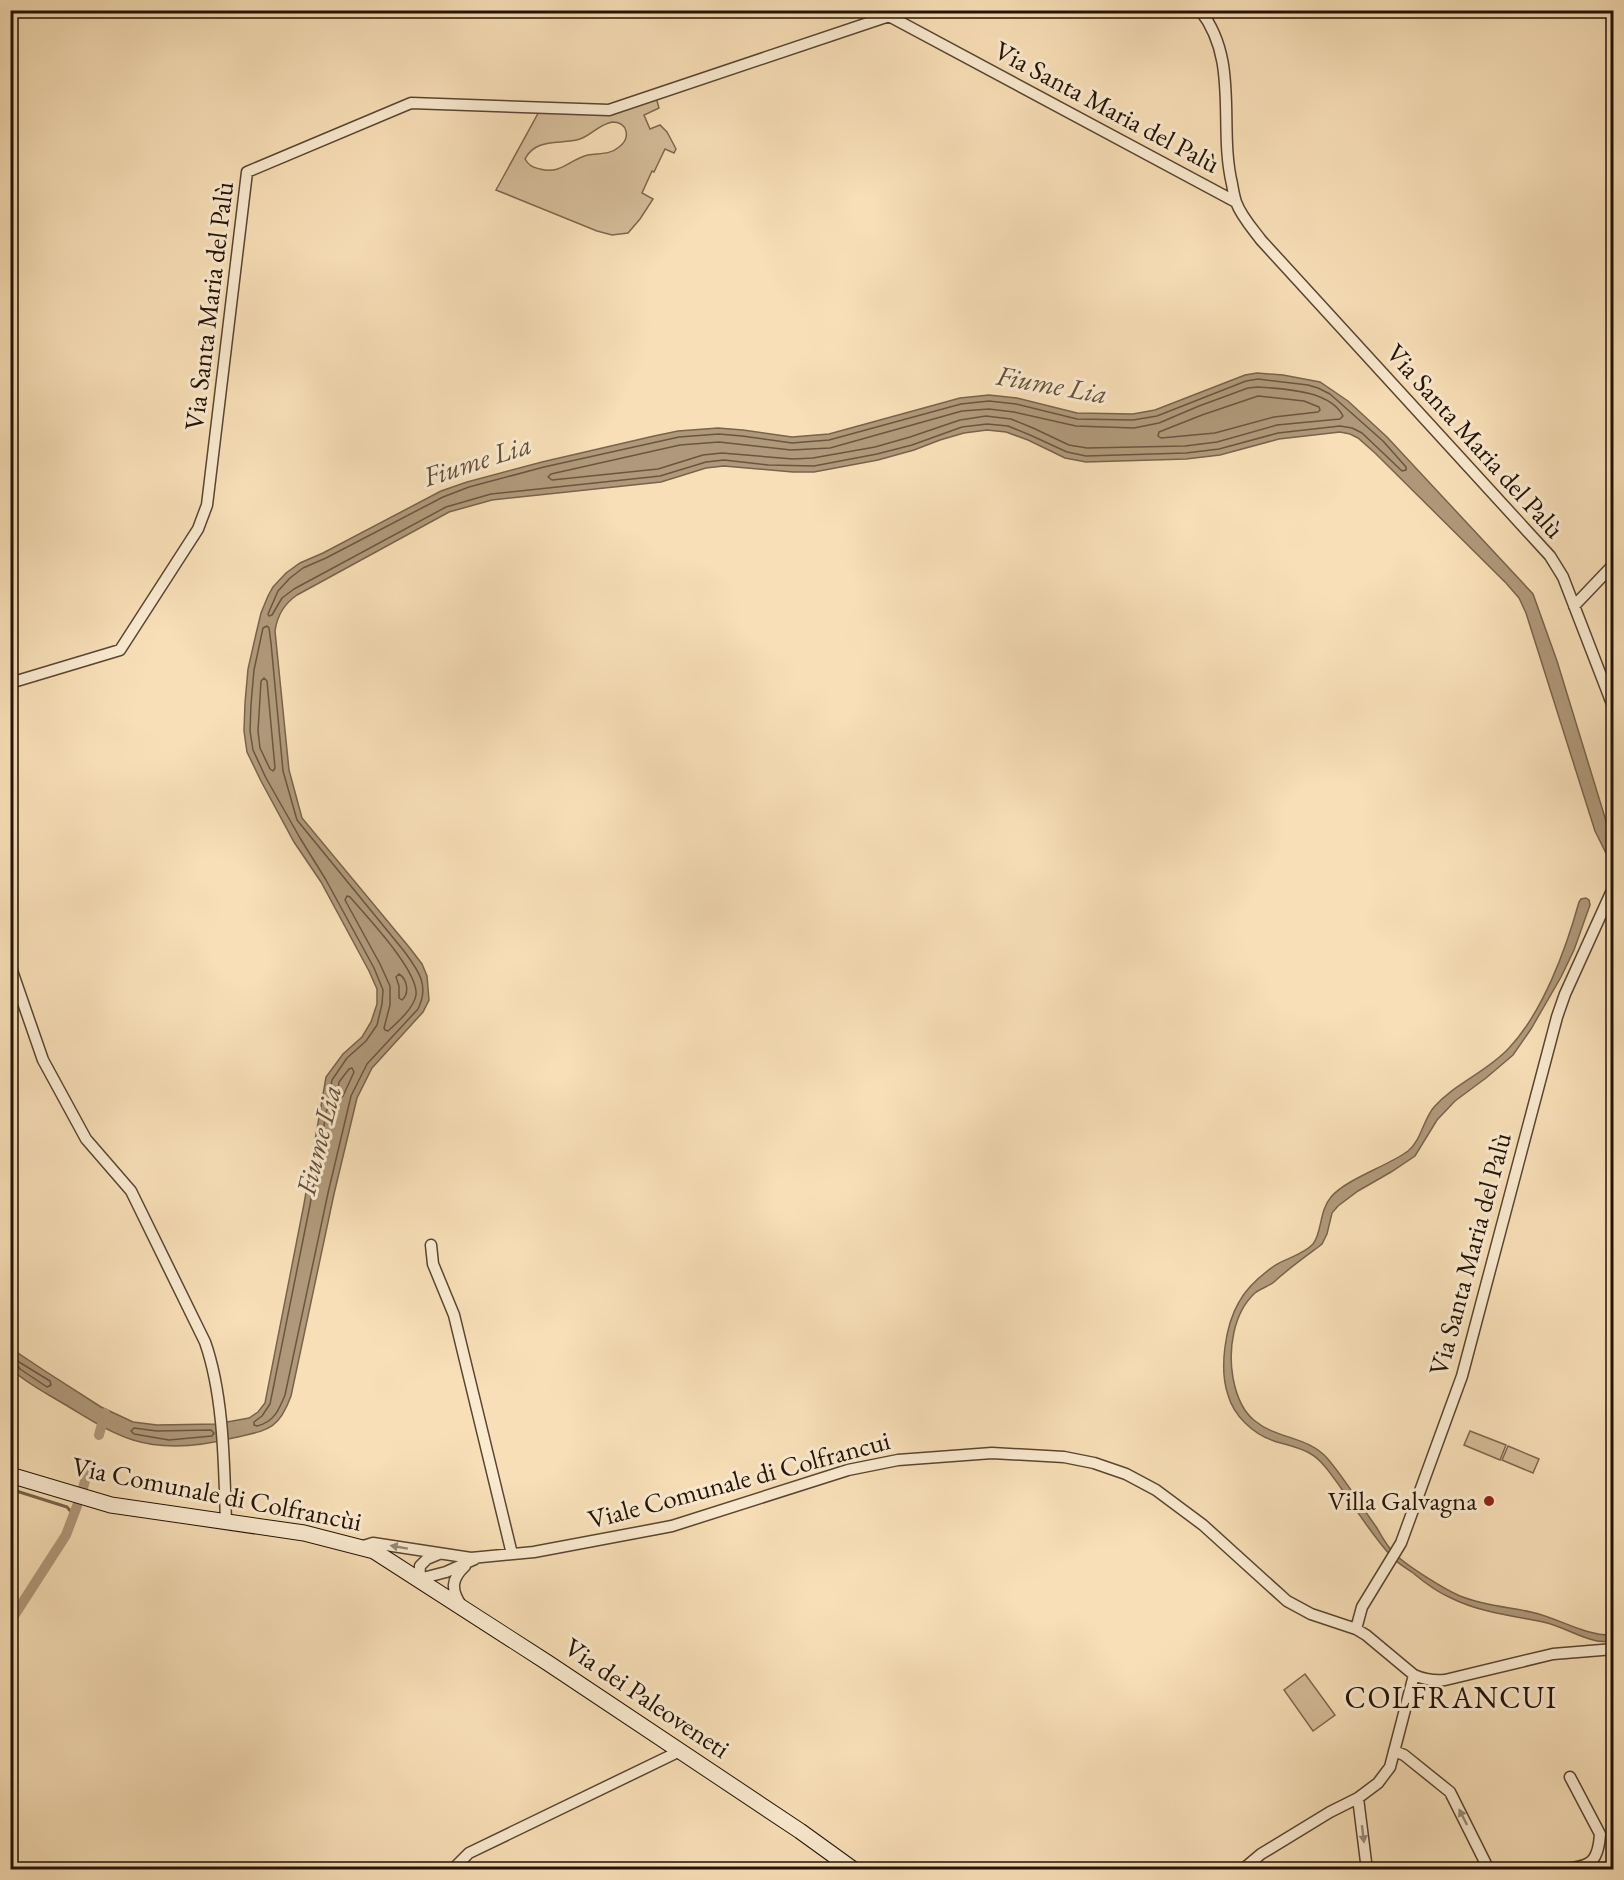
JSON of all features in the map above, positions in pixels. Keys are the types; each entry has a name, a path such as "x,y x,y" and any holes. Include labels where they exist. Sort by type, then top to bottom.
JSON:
{"main road":[{"name":"Via Comunale di Colfrancùi","path":"10,1475 111,1505 304,1533 379,1554 414,1576"},
{"name":"Via dei Paleoveneti","path":"414,1576 854,1869"}],"street":[{"name":"Via Santa Maria del Palù","path":"1200,10 1210,22 1218,39 1222,56 1228,166 1236,202 1248,223 1550,556 1563,577 1614,709"},
{"name":"Via Santa Maria del Palù","path":"10,683 120,650 198,529 207,505 247,172 411,102 609,110 889,16 1236,202"},
{"path":"1574,606 1614,564"},
{"name":"Via Santa Maria del Palù","path":"1356,1629 1362,1607 1401,1543 1462,1376 1557,1017 1566,991 1614,886"},
{"path":"10,965 43,1060 86,1139 131,1191 205,1342 212,1361 224,1445 226,1522"},
{"path":"431,1245 433,1264 454,1315 512,1554"},
{"name":"Viale Comunale di Colfrancui","path":"414,1576 446,1572 473,1560 585,1543 672,1526 848,1470 897,1460 992,1453 1064,1457 1094,1463 1126,1474 1156,1490 1189,1513 1287,1601 1311,1614 1356,1629 1414,1675"},
{"name":"Viale Comunale di Colfrancui","path":"360,1547 373,1543 473,1560"},
{"path":"414,1576 427,1559 439,1554"},
{"path":"463,1608 454,1594 454,1581 459,1571 473,1560"},
{"path":"1242,1869 1261,1854 1330,1812 1358,1798 1385,1776 1414,1675 1432,1681 1445,1680 1553,1654 1614,1649"},
{"path":"452,1869 469,1853 680,1751"},
{"path":"1394,1751 1404,1755 1450,1792 1489,1869"},
{"path":"1560,1869 1583,1868 1592,1862 1596,1858 1600,1834 1570,1777"},
{"path":"1358,1798 1367,1869"}],"shaded area":[{"path":"656,97 659,108 644,115 650,129 660,125 667,132 676,149 674,153 665,149 654,172 652,171 642,193 653,199 628,233 612,235 597,231 496,190 541,108 570,111","holes":["607,123 622,125 626,135 623,143 616,150 588,155 554,170 535,168 525,159 536,147 580,139"]},
{"path":"1470,1431 1506,1445 1500,1460 1464,1445"},
{"path":"1508,1446 1539,1459 1533,1473 1502,1460"},
{"path":"1305,1674 1335,1715 1313,1731 1284,1690"}],"water":[{"name":"Fiume Lia","path":"1257,373 1320,382 1348,401 1387,437 1533,594 1557,661 1613,841 1613,862 1595,831 1526,613 1519,598 1375,453 1350,434 1340,432 1279,439 1220,455 1186,459 1086,462 1065,458 1006,432 987,430 964,433 878,460 814,472 724,466 706,468 661,482 492,500 449,512 297,595 279,615 275,631 289,770 302,818 422,964 427,976 429,1000 423,1012 372,1068 357,1098 291,1396 286,1408 276,1423 262,1431 196,1445 158,1445 133,1440 106,1429 36,1388 11,1369 10,1343 18,1353 101,1407 133,1422 157,1425 216,1424 249,1418 265,1403 326,1077 343,1054 362,1037 371,1022 377,1004 377,989 369,971 321,882 294,842 247,752 244,731 248,669 261,613 273,587 286,573 300,563 441,491 542,462 678,431 718,428 792,437 829,434 960,398 989,395 1017,398 1077,413 1133,414 1155,410 1245,375"},
{"path":"1586,898 1590,905 1574,950 1531,1029 1513,1055 1455,1101 1437,1120 1415,1156 1338,1206 1332,1213 1322,1244 1272,1284 1255,1293 1237,1321 1231,1356 1236,1390 1246,1412 1264,1427 1310,1445 1327,1458 1392,1552 1417,1571 1453,1593 1468,1599 1531,1612 1592,1633 1613,1635 1613,1641 1597,1641 1550,1624 1473,1607 1446,1596 1427,1584 1391,1556 1320,1461 1302,1450 1266,1438 1245,1423 1231,1403 1224,1373 1225,1348 1230,1323 1246,1291 1274,1266 1313,1244 1327,1203 1338,1190 1408,1151 1416,1142 1434,1107 1451,1091 1491,1064 1509,1048 1543,998 1560,959 1579,902"}],"waterway":[{"path":"99,1435 105,1413"},
{"path":"83,1488 88,1470"},
{"path":"10,1489 67,1507 73,1519"},
{"path":"10,1622 66,1535 77,1506"}],"place":[{"name":"Villa Galvagna","path":"1489,1501"}],"district":[{"name":"COLFRANCUI","path":"1451,1698"}]}
